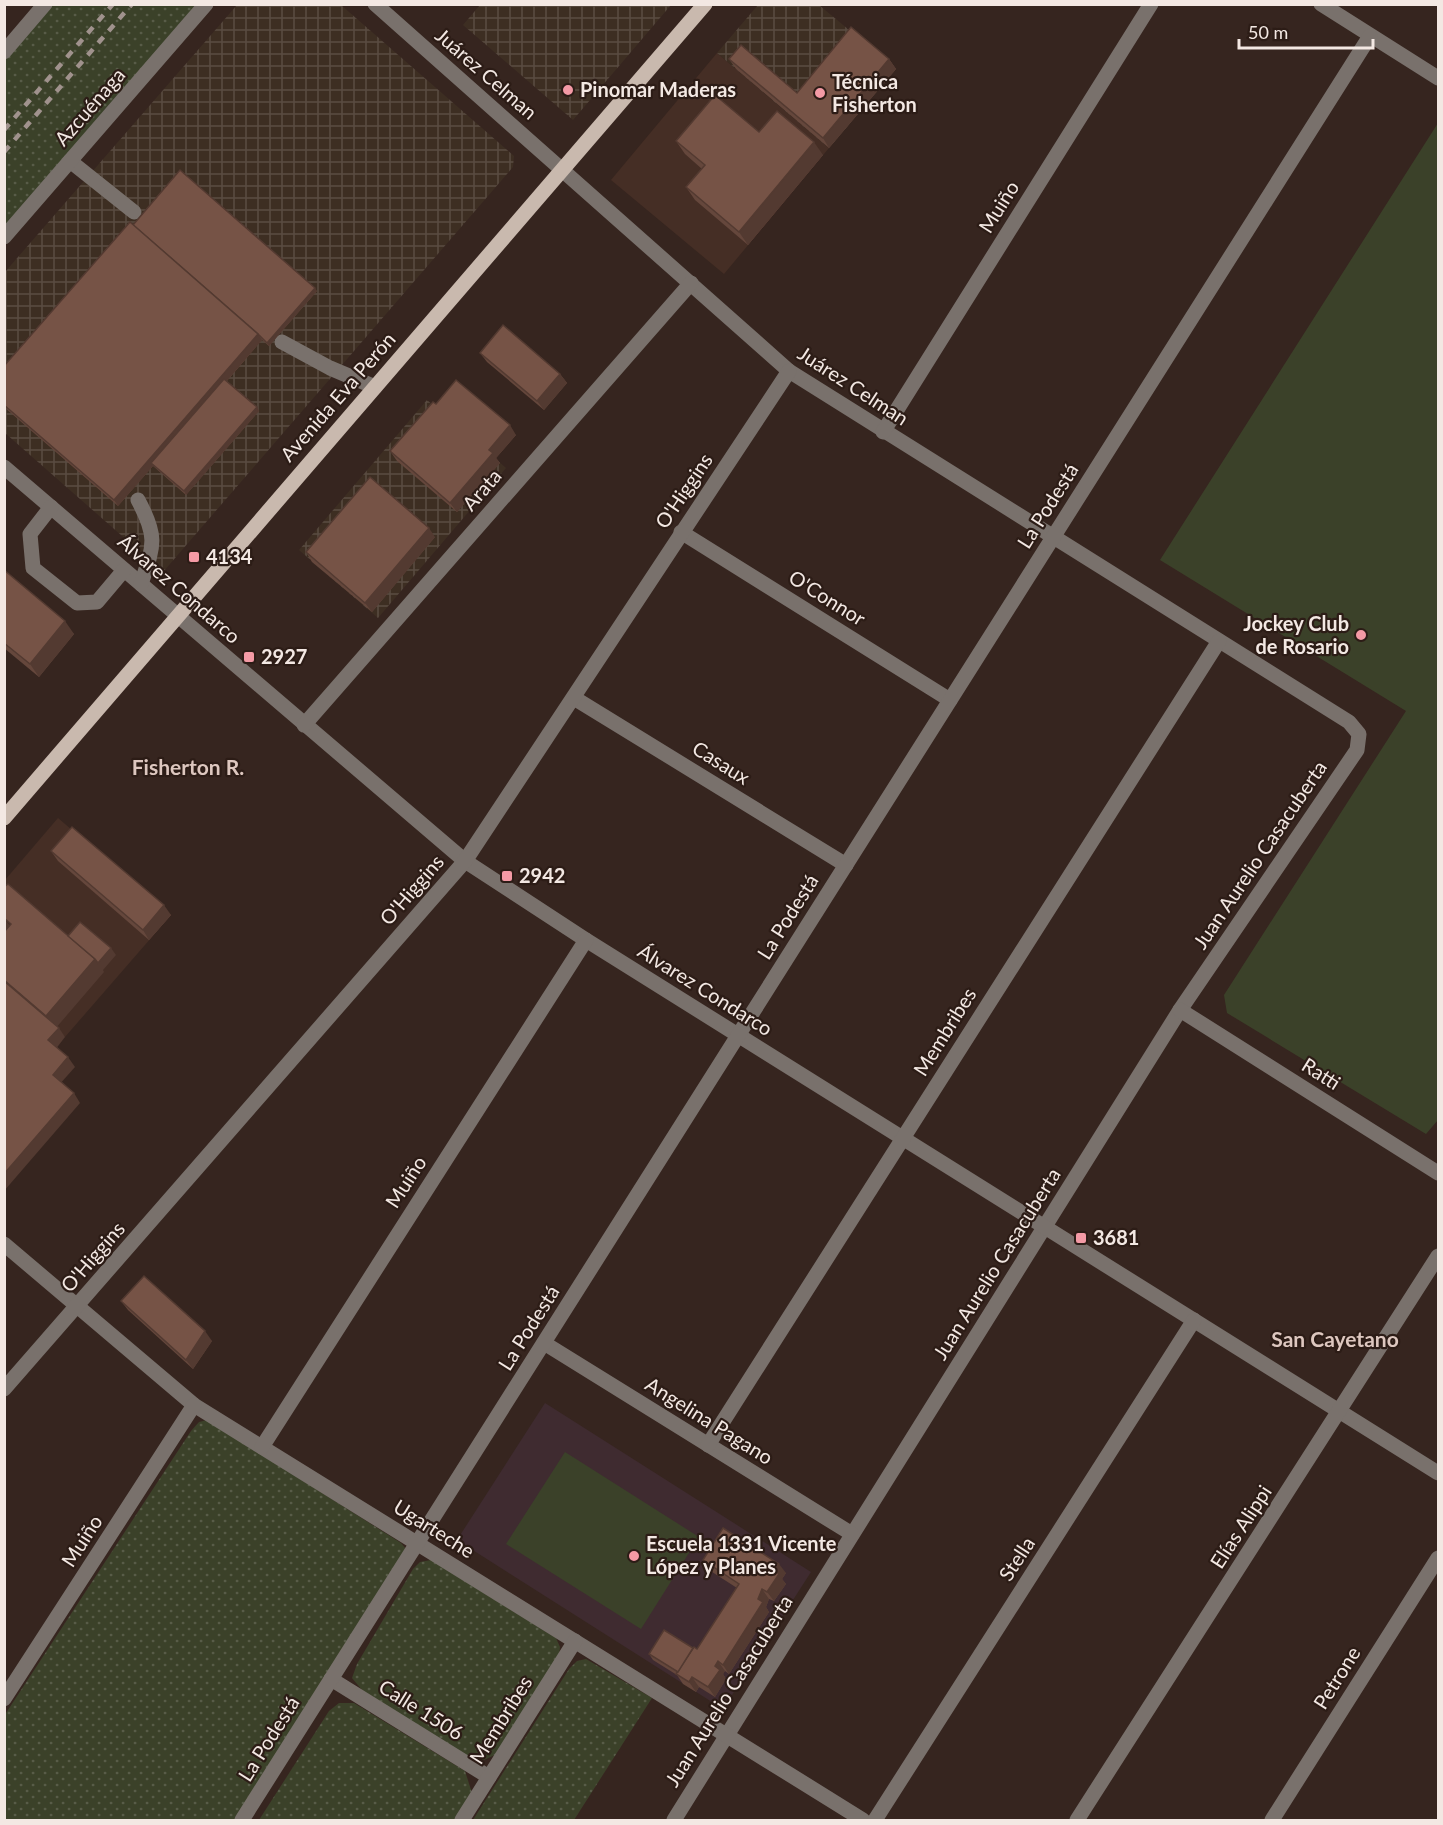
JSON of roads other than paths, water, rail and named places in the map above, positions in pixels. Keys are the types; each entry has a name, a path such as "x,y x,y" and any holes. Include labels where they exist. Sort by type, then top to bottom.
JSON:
{"main road":[{"name":"Avenida Eva Perón","path":"4,818 705,4"}],"street":[{"path":"4,52 45,4"},
{"name":"Azcuénaga","path":"4,237 206,4"},
{"name":"Juárez Celman","path":"375,4 563,168 789,371 1349,722 1359,734"},
{"name":"Muiño","path":"883,432 1151,4"},
{"path":"1321,4 1438,78"},
{"name":"La Podestá","path":"242,1821 1370,36"},
{"path":"70,161 134,212"},
{"name":"Arata","path":"304,725 691,283"},
{"path":"282,342 330,368 375,387"},
{"name":"O'Higgins","path":"4,1389 78,1307 465,861 789,371"},
{"name":"Álvarez Condarco","path":"4,467 465,861 586,940 1438,1473"},
{"path":"138,500 149,521 154,547 141,584"},
{"path":"51,507 30,534 33,568 77,603 97,602 124,570"},
{"name":"O'Connor","path":"681,532 950,700"},
{"name":"Membribes","path":"708,1445 1219,641"},
{"name":"Casaux","path":"574,698 846,865"},
{"name":"Juan Aurelio Casacuberta","path":"674,1821 1180,1010 1357,750 1359,734"},
{"name":"Muiño","path":"262,1447 586,940"},
{"name":"Ratti","path":"1180,1010 1438,1173"},
{"name":"Ugarteche","path":"4,1244 194,1405 863,1821"},
{"name":"Elías Alippi","path":"1077,1821 1438,1256"},
{"name":"Stella","path":"875,1821 1194,1320"},
{"name":"Angelina Pagano","path":"544,1343 852,1534"},
{"name":"Muiño","path":"4,1699 194,1405"},
{"name":"Petrone","path":"1272,1821 1438,1558"},
{"name":"Membribes","path":"462,1821 575,1641"},
{"name":"Calle 1506","path":"331,1679 489,1777"}],"railway":[{"path":"4,130 113,4"},
{"path":"4,152 132,4"}],"place":[{"name":"Pinomar Maderas","path":"568,90"},
{"name":"Técnica Fisherton","path":"820,93"},
{"name":"4134","path":"194,557"},
{"name":"Jockey Club de Rosario","path":"1361,635"},
{"name":"2927","path":"249,657"},
{"name":"2942","path":"507,876"},
{"name":"3681","path":"1081,1238"},
{"name":"Escuela 1331 Vicente López y Planes","path":"634,1556"}],"district":[{"name":"Fisherton R.","path":"188,768"},
{"name":"San Cayetano","path":"1335,1340"}]}
